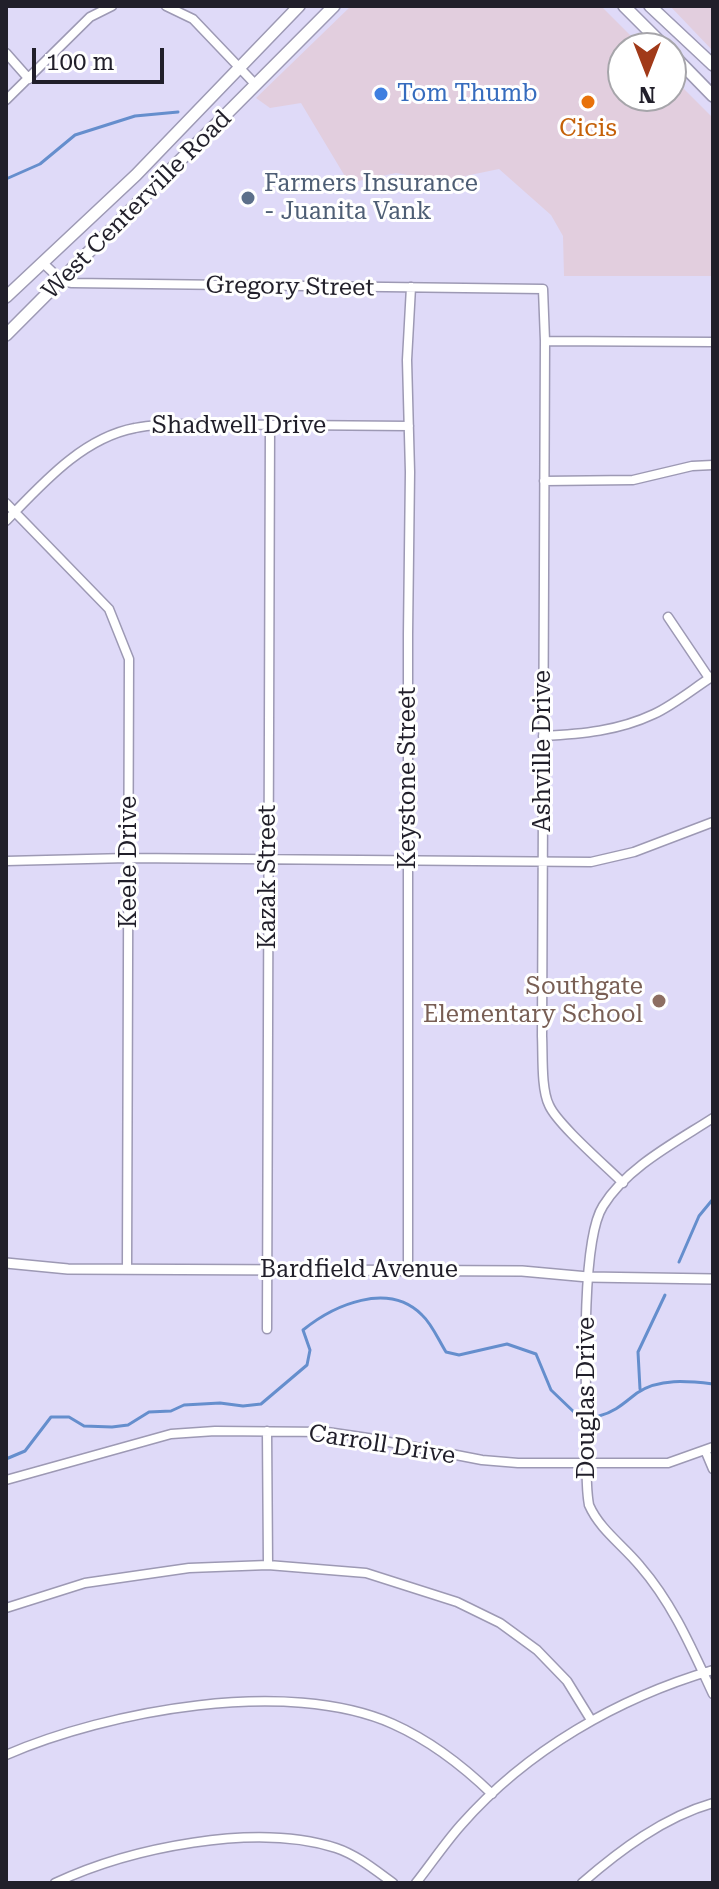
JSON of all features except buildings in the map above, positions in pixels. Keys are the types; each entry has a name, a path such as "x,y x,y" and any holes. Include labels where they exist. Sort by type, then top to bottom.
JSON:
{"main road":[{"name":"West Centerville Road","path":"6,297 136,175 299,6"},
{"path":"315,25 324,6"},
{"name":"West Centerville Road","path":"6,335 334,6"},
{"path":"624,6 650,32"},
{"path":"650,6 713,65"},
{"path":"687,69 713,96"},
{"path":"136,175 150,188"}],"street":[{"path":"6,100 90,17 112,6"},
{"path":"166,6 193,19 255,84"},
{"path":"6,53 29,79"},
{"path":"43,263 62,281"},
{"name":"Gregory Street","path":"62,281 170,286 543,289"},
{"name":"Keystone Street","path":"408,1270 407,360 411,287"},
{"name":"Ashville Drive","path":"543,289 542,1036 549,1106 623,1183"},
{"path":"545,341 713,342"},
{"name":"Shadwell Drive","path":"6,521 39,487 82,451 113,434 135,427 172,424 409,426"},
{"name":"Kazak Street","path":"267,1329 270,425"},
{"path":"544,481 633,480 692,466 713,465"},
{"name":"Keele Drive","path":"6,503 109,609 129,659 127,1268"},
{"path":"543,736 585,734 625,725 657,713 711,677 668,617"},
{"path":"6,861 267,858 591,862 632,853 713,822"},
{"name":"Douglas Drive","path":"713,1118 650,1159 601,1208 591,1247 588,1277 587,1464 587,1494 595,1519 641,1566 677,1616 713,1694"},
{"name":"Bardfield Avenue","path":"6,1263 68,1269 522,1271 588,1277 713,1279"},
{"path":"267,1431 268,1565"},
{"name":"Carroll Drive","path":"6,1480 171,1434 327,1432 482,1460 587,1464 668,1463 709,1448"},
{"path":"709,1448 713,1469"},
{"path":"6,1608 85,1583 189,1568 268,1565 366,1573 457,1602 500,1623 537,1650 567,1681 591,1720"},
{"path":"416,1883 461,1826 492,1794 550,1746 591,1720 674,1683 713,1670"},
{"path":"6,1755 69,1731 160,1710 218,1704 304,1704 360,1713 392,1723 431,1744 492,1794"},
{"path":"582,1883 625,1847 694,1808 713,1803"},
{"path":"55,1883 80,1871 148,1850 241,1839 305,1841 338,1849 353,1855 393,1883"}],"shaded area":[{"path":"351,6 601,6 627,32 607,32 607,112 687,112 687,92 713,118 713,276 564,276 563,236 551,215 499,169 441,181 396,173 349,183 301,103 270,108 256,98"},
{"path":"670,6 713,6 713,51"}],"waterway":[{"path":"6,179 40,164 75,135 135,116 178,112"},
{"path":"679,1262 699,1216 713,1199"},
{"path":"640,1389 638,1352 665,1295"},
{"path":"6,1459 25,1451 51,1417 69,1417 84,1426 112,1427 128,1425 149,1412 171,1411 184,1405 261,1404 307,1365 310,1350 303,1330 345,1305 378,1298 393,1299 422,1315 446,1352 459,1355 507,1344 536,1354 551,1390 575,1413"},
{"path":"599,1416 615,1410 637,1393 655,1385 684,1382 713,1384"}],"place":[{"name":"Tom Thumb","path":"381,94"},
{"name":"Cicis","path":"588,102"},
{"name":"Farmers Insurance - Juanita Vank","path":"248,198"},
{"name":"Southgate Elementary School","path":"659,1001"}]}
